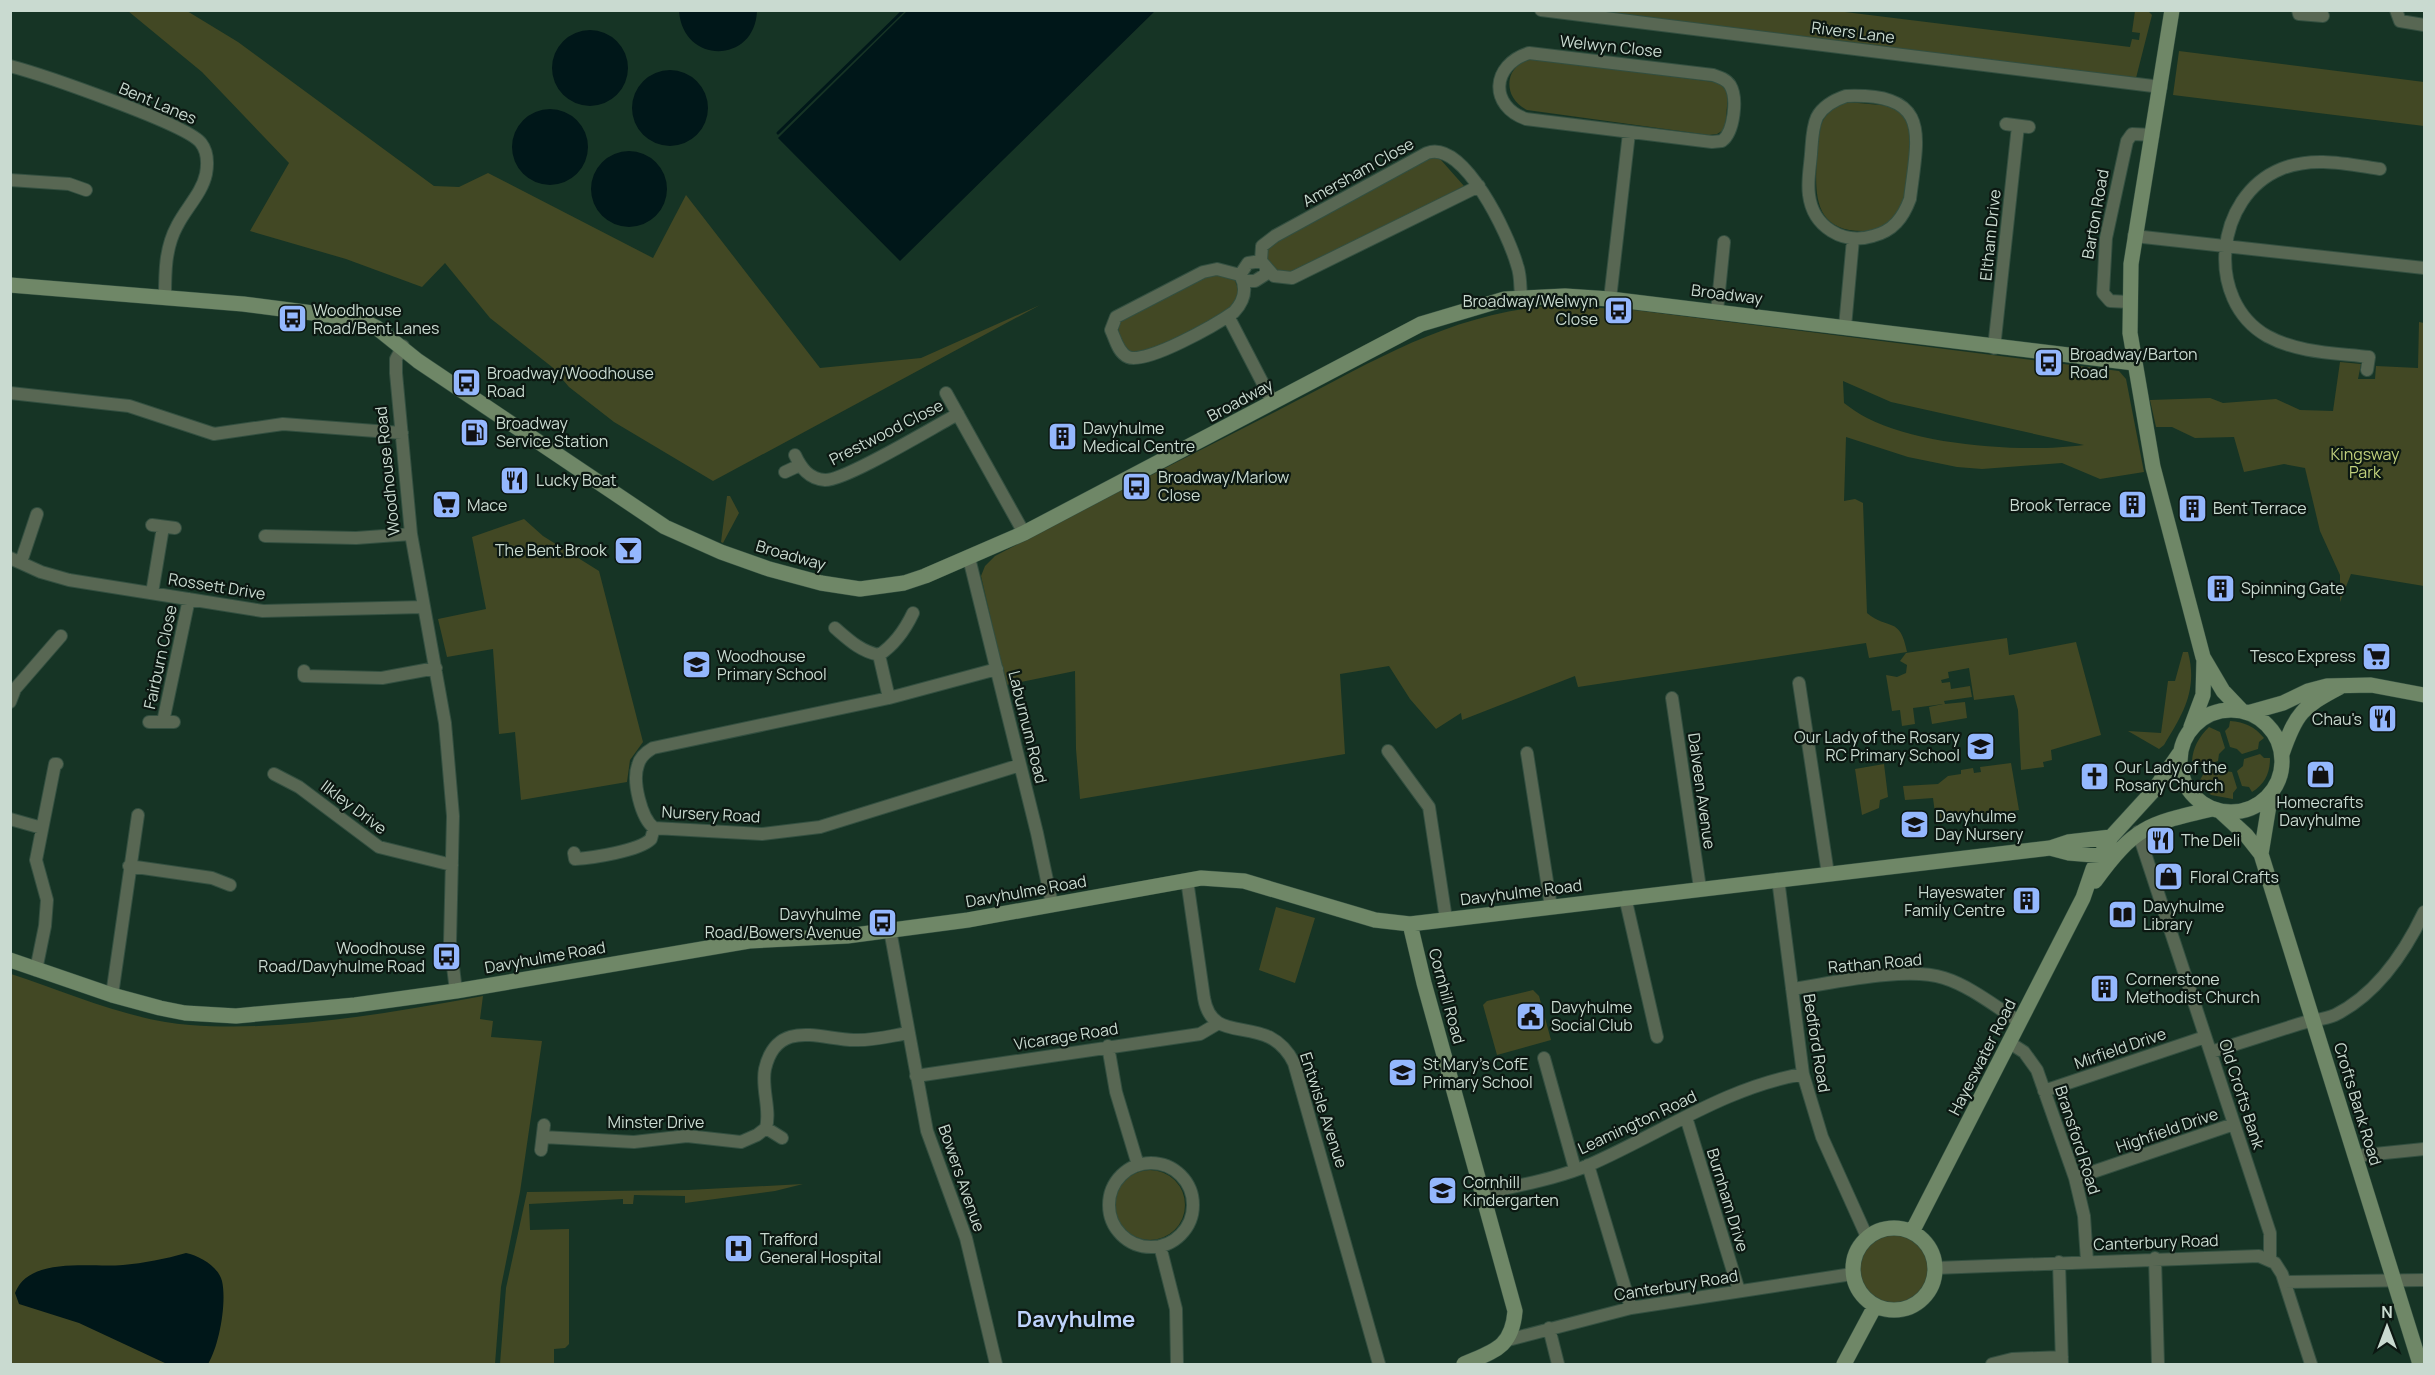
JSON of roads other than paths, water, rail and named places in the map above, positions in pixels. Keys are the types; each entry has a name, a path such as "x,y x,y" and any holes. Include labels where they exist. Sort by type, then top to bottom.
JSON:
{"street":[{"name":"Rivers Lane","path":"1541,10 2161,87"},
{"path":"2172,10 2153,135 2134,236 2129,302 2134,363 2153,467 2204,657 2223,691 2274,734 2282,754"},
{"path":"2298,10 2300,14 2323,16"},
{"path":"2396,10 2400,21 2424,26"},
{"name":"Welwyn Close","path":"1529,53 1713,75 1724,79 1730,85 1733,95 1730,131 1722,141 1629,133 1526,119 1512,114 1504,104 1500,92 1500,79 1510,62 1529,53"},
{"name":"Bent Lanes","path":"10,66 53,79 181,129 201,143 207,155 206,175 171,242 165,273 165,298"},
{"path":"1856,96 1892,100 1912,114 1916,132 1910,199 1901,219 1893,227 1870,237 1853,239 1839,236 1827,229 1812,206 1809,184 1814,125 1818,116 1837,99 1856,96"},
{"name":"Eltham Drive","path":"1994,348 2018,126"},
{"path":"1610,299 1629,133"},
{"name":"Barton Road","path":"2129,302 2110,301 2103,293 2106,238 2127,141 2132,134 2153,135"},
{"name":"Amersham Close","path":"1262,270 1262,246 1275,236 1435,150 1450,155 1479,186 1514,254 1519,268 1521,297"},
{"path":"2367,370 2369,357 2284,344 2252,326 2237,306 2228,285 2225,267 2226,245 2235,213 2243,199 2266,177 2301,163 2321,161 2380,169"},
{"path":"10,180 69,184 86,190"},
{"path":"1262,270 1242,278 1217,269 1203,272 1116,317 1111,330 1122,353 1130,358 1148,357 1228,316 1243,299 1242,278 1248,263 1262,270 1278,278 1292,278 1479,186"},
{"path":"2134,236 2424,268"},
{"path":"1845,327 1853,239"},
{"path":"1717,311 1724,242"},
{"path":"10,285 165,298 359,319 403,346"},
{"name":"Broadway","path":"403,346 418,361 603,484 640,512 675,532 721,552 821,583 860,589 904,583 969,558 1024,533 1421,324 1486,304 1521,297 1565,296 1610,299 1845,327 1994,348 2134,363"},
{"path":"1228,316 1274,403"},
{"name":"Woodhouse Road","path":"403,346 396,359 411,534 436,668 452,795 450,942 456,991"},
{"path":"10,393 139,408 214,434 283,424 402,433"},
{"name":"Prestwood Close","path":"946,393 1024,533"},
{"name":"Prestwood Close","path":"785,472 797,460 816,478 840,478 958,414"},
{"path":"16,560 37,514"},
{"path":"152,593 163,527"},
{"path":"265,536 356,538 411,534"},
{"name":"Laburnum Road","path":"969,558 1052,904"},
{"name":"Rossett Drive","path":"16,560 62,578 279,612 423,607"},
{"name":"Fairburn Close","path":"149,722 169,722 189,599"},
{"path":"835,628 867,653 879,655 888,649 906,627 913,613"},
{"path":"10,702 15,689 58,645"},
{"path":"879,655 889,698"},
{"path":"2204,657 2203,696 2179,754 2181,776 2188,790 2199,802 2217,810 2247,810 2271,793 2278,781 2282,754 2295,718 2305,708 2343,686"},
{"path":"304,671 304,676 382,678 436,668"},
{"name":"Nursery Road","path":"997,669 889,698 653,748 640,759 636,776 644,813 654,828 762,834 820,827 1020,765"},
{"path":"1799,683 1828,874"},
{"path":"2190,729 2202,718 2216,711 2247,712 2283,704 2319,687 2388,687 2424,695"},
{"name":"Dalveen Avenue","path":"1672,698 1700,888"},
{"path":"1388,751 1429,807 1446,919"},
{"path":"1527,753 1551,907"},
{"name":"Hayeswater Road","path":"1912,1232 2083,898 2107,856 2111,837 2154,790 2179,754"},
{"path":"36,970 47,912 47,900 36,860 55,764 57,764"},
{"name":"Ilkley Drive","path":"274,774 299,787 379,847 432,862 452,865"},
{"name":"Crofts Bank Road","path":"2261,854 2271,793"},
{"name":"Hayeswater Road","path":"2107,856 2138,832 2162,822 2217,810"},
{"name":"Crofts Bank Road","path":"2217,810 2246,835 2261,854 2420,1365"},
{"path":"112,996 138,815"},
{"path":"10,819 42,828"},
{"path":"574,854 574,859 593,857 643,844 651,839 654,828"},
{"name":"Old Crofts Bank","path":"2138,832 2270,1233 2270,1260"},
{"path":"2050,848 2076,841 2111,837"},
{"path":"2050,848 2107,856"},
{"name":"Davyhulme Road","path":"10,960 112,996 185,1013 236,1016 355,1005 456,991 737,942 890,930 1187,880 1231,878 1375,920 1410,924 2050,848"},
{"path":"129,866 212,878 230,885"},
{"name":"Bedford Road","path":"1778,879 1803,1074 1822,1137 1867,1237"},
{"path":"1187,880 1206,1008 1217,1024"},
{"path":"1625,897 1657,1037"},
{"path":"2211,1052 2336,1014 2380,980 2405,947 2424,912"},
{"name":"Cornhill Road","path":"1410,924 1424,983 1514,1300 1514,1321 1508,1340"},
{"name":"Bowers Avenue","path":"890,930 929,1140 966,1238 996,1365"},
{"name":"Rathan Road","path":"1792,989 1876,977 1933,975 1957,984 2020,1022"},
{"name":"Vicarage Road","path":"916,1076 1200,1034 1217,1024"},
{"name":"Entwisle Avenue","path":"1217,1024 1266,1034 1288,1050 1294,1063 1378,1365"},
{"path":"782,1138 766,1128 765,1069 772,1053 785,1040 804,1034 853,1041 908,1033"},
{"name":"Mirfield Drive","path":"2044,1091 2205,1037"},
{"name":"Bransford Road","path":"2010,1043 2030,1059 2075,1178 2084,1216 2087,1261"},
{"path":"1108,1046 1116,1092 1138,1165"},
{"path":"1544,1058 1575,1169"},
{"name":"Leamington Road","path":"1483,1194 1588,1165 1755,1085 1803,1074"},
{"name":"Burnham Drive","path":"1686,1118 1739,1291"},
{"name":"Highfield Drive","path":"2075,1178 2234,1124"},
{"name":"Minster Drive","path":"543,1137 634,1142 687,1136 741,1142 758,1136 766,1128"},
{"path":"2355,1156 2424,1149"},
{"path":"1156,1164 1174,1170 1183,1178 1191,1195 1192,1213 1188,1225 1176,1238 1160,1246 1145,1247 1132,1243 1120,1234 1112,1223 1109,1202 1115,1182 1125,1172 1138,1165 1156,1164"},
{"path":"1588,1165 1631,1308"},
{"path":"1895,1227 1912,1232 1928,1246 1935,1268 1933,1281 1920,1301 1898,1310 1875,1306 1865,1299 1856,1287 1852,1274 1853,1260 1858,1247 1867,1237 1885,1228 1895,1227"},
{"path":"1160,1246 1176,1309 1177,1365"},
{"name":"Canterbury Road","path":"1935,1268 2252,1255 2270,1260"},
{"path":"2155,1258 2158,1365"},
{"path":"2270,1260 2279,1268 2285,1282 2311,1365"},
{"path":"1992,1365 2012,1359 2062,1361 2059,1262"},
{"name":"Canterbury Road","path":"1508,1340 1631,1308 1852,1274"},
{"path":"2285,1282 2424,1280"},
{"path":"1844,1365 1875,1306"},
{"path":"1549,1328 1558,1365"},
{"path":"1464,1365 1489,1354 1508,1340"}],"waterway":[{"path":"778,133 904,10"}],"place":[{"name":"Broadway/Welwyn Close","path":"1619,310"},
{"name":"Woodhouse Road/Bent Lanes","path":"292,319"},
{"name":"Broadway/Barton Road","path":"2049,363"},
{"name":"Broadway/Woodhouse Road","path":"466,382"},
{"name":"Broadway Service Station","path":"475,432"},
{"name":"Davyhulme Medical Centre","path":"1062,437"},
{"name":"Lucky Boat","path":"515,480"},
{"name":"Broadway/Marlow Close","path":"1137,486"},
{"name":"Mace","path":"446,505"},
{"name":"Brook Terrace","path":"2132,505"},
{"name":"Bent Terrace","path":"2192,508"},
{"name":"The Bent Brook","path":"628,550"},
{"name":"Spinning Gate","path":"2220,588"},
{"name":"Tesco Express","path":"2377,656"},
{"name":"Woodhouse Primary School","path":"696,665"},
{"name":"Chau's","path":"2383,719"},
{"name":"Our Lady of the Rosary RC Primary School","path":"1981,746"},
{"name":"Homecrafts Davyhulme","path":"2320,774"},
{"name":"Our Lady of the Rosary Church","path":"2094,776"},
{"name":"Davyhulme Day Nursery","path":"1914,825"},
{"name":"The Deli","path":"2160,840"},
{"name":"Floral Crafts","path":"2169,877"},
{"name":"Hayeswater Family Centre","path":"2026,901"},
{"name":"Davyhulme Library","path":"2122,915"},
{"name":"Davyhulme Road/Bowers Avenue","path":"882,923"},
{"name":"Woodhouse Road/Davyhulme Road","path":"446,957"},
{"name":"Cornerstone Methodist Church","path":"2105,988"},
{"name":"Davyhulme Social Club","path":"1530,1016"},
{"name":"St Mary's CofE Primary School","path":"1402,1073"},
{"name":"Cornhill Kindergarten","path":"1442,1191"},
{"name":"Trafford General Hospital","path":"739,1248"}],"district":[{"name":"Davyhulme","path":"1076,1319"}],"park label":[{"name":"Kingsway Park","path":"2365,463"}]}
